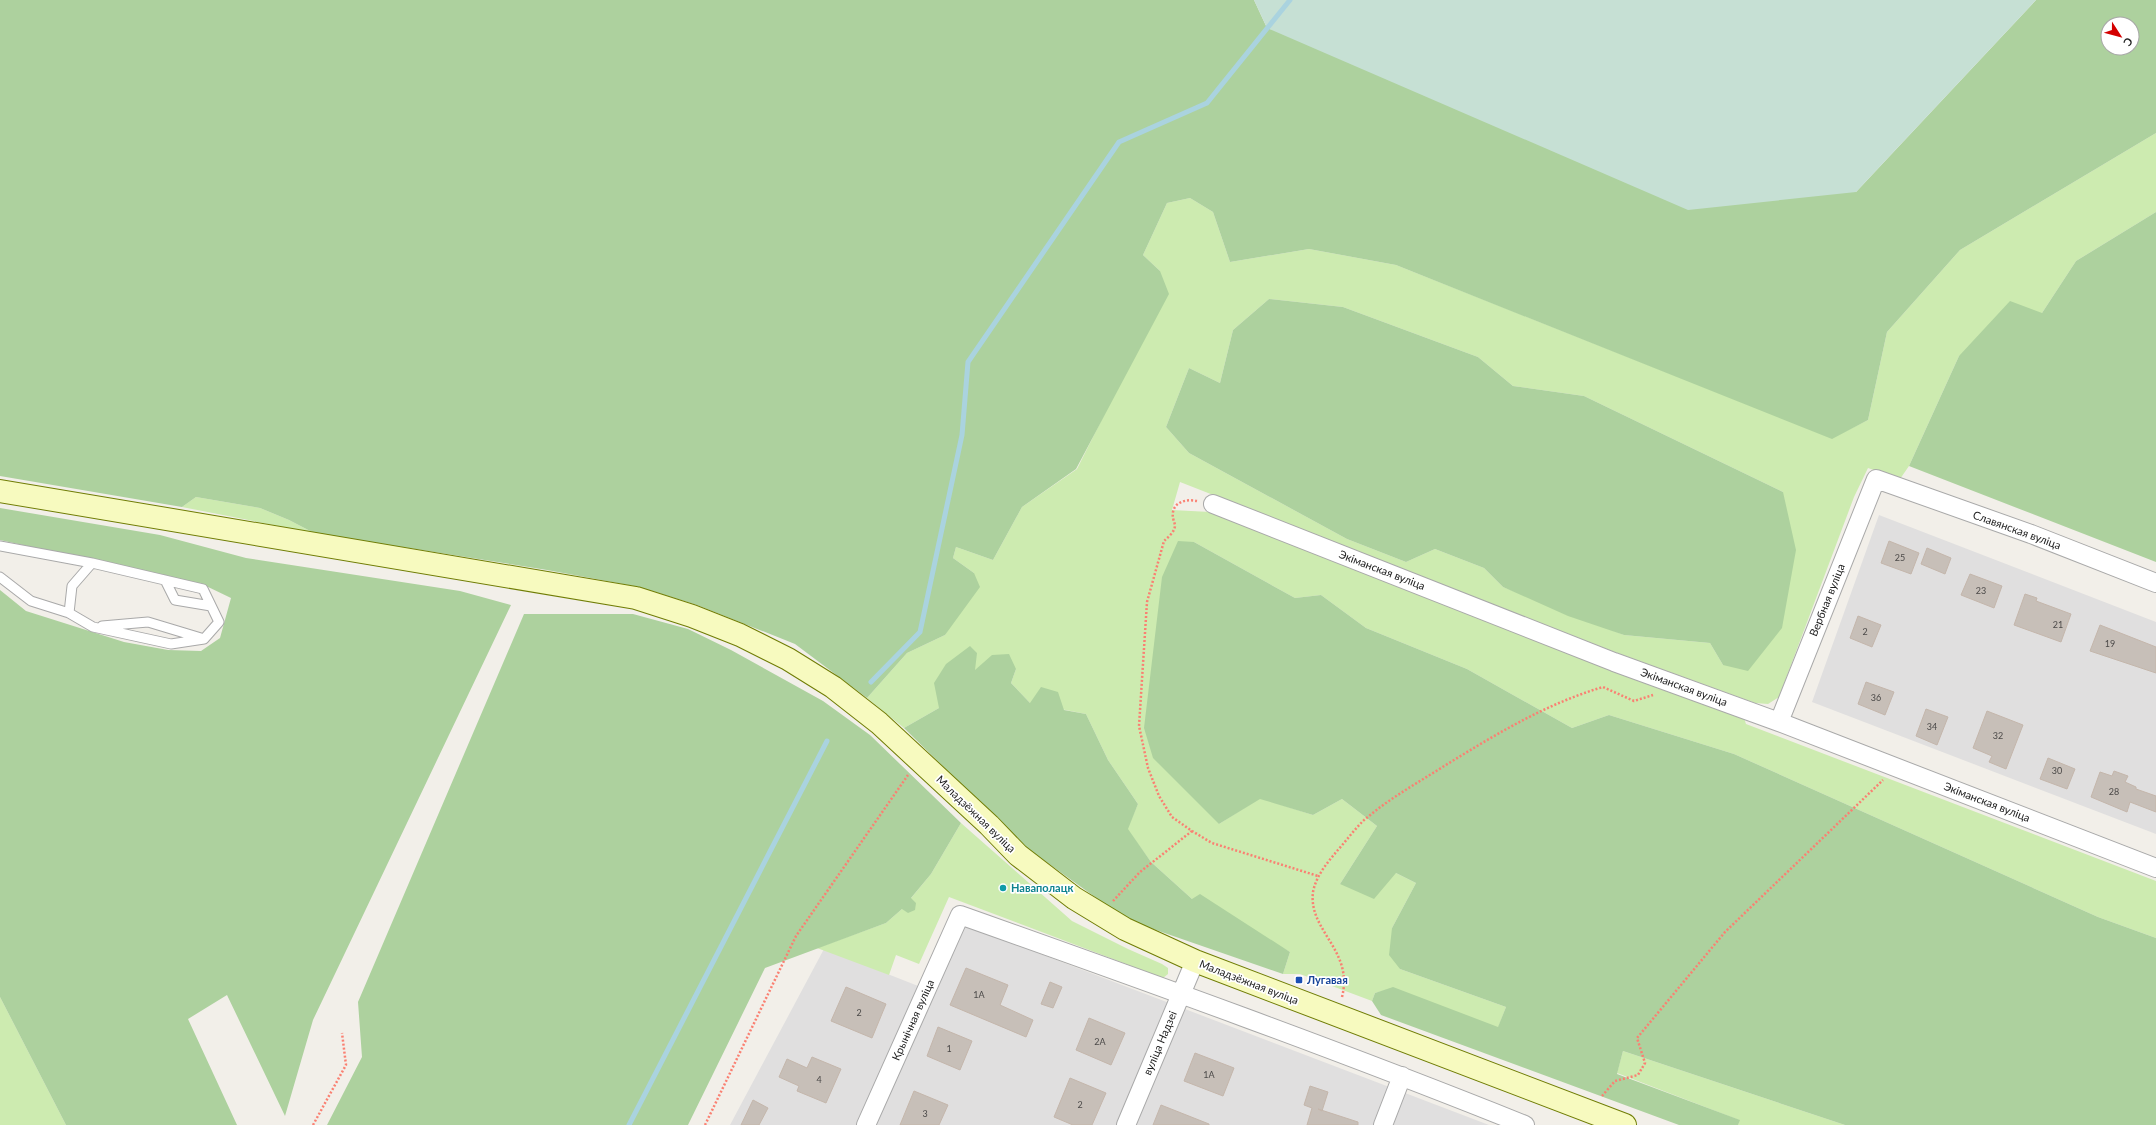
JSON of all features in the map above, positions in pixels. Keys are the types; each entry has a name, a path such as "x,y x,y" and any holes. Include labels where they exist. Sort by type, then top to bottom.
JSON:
{"main road":[{"name":"Маладзёжная вуліца","path":"0,491 636,598 692,616 733,632 788,659 833,688 879,723 990,824 1018,854 1074,898 1125,929 1195,961 1625,1125"}],"street":[{"name":"Славянская вуліца","path":"1876,479 2031,534 2156,583"},
{"name":"Вербная вуліца","path":"1779,722 1876,479"},
{"name":"Экіманская вуліца","path":"1213,504 1675,684 1779,722 2156,868"},
{"name":"Крынічная вуліца","path":"866,1125 960,916 1181,994"},
{"name":"вуліца Надзеі","path":"1126,1125 1195,961"},
{"path":"1181,994 1402,1076 1525,1125"},
{"path":"1383,1125 1402,1076"}],"lane":[{"path":"0,546 92,563 203,589 219,622 204,639 172,644 93,627 69,613 31,601 0,577"},
{"path":"69,613 72,586 92,563"},
{"path":"165,580 175,600 211,606"},
{"path":"93,627 148,622 204,639"}],"path":[{"path":"1213,504 1189,500 1176,505 1173,511 1175,526 1171,534 1164,541 1147,602 1143,651 1140,726 1148,768 1159,796 1172,817 1192,831 1212,843 1318,876"},
{"path":"1335,1014 1342,996 1345,982 1339,955 1318,920 1313,904 1314,891 1318,876 1327,863 1362,822 1388,801 1498,733 1575,695 1603,687 1634,701 1649,697 1675,684"},
{"path":"705,1125 796,936 919,760"},
{"path":"1589,1111 1615,1081 1638,1076 1645,1063 1636,1038 1725,932 1896,767"},
{"path":"1101,914 1140,872 1192,831"},
{"path":"313,1125 346,1065 342,1033"}],"shaded area":[{"path":"1879,515 2156,622 2156,834 1812,702"},
{"path":"962,924 1489,1125 730,1125 824,949 936,993"}],"green space":[{"path":"0,0 1254,0 1267,28 1856,192 2036,0 2156,0 2156,133 1960,250 1887,332 1868,420 1832,439 1396,265 1309,249 1230,262 1213,212 1190,198 1167,203 1143,255 1160,271 1169,294 1076,469 1022,507 993,560 956,547 953,558 974,573 980,587 945,635 907,653 867,698 795,644 697,605 639,587 547,570 314,533 289,520 260,508 196,497 182,507 0,476"},
{"path":"1254,0 2036,0 1856,192 1688,210 1267,28"},
{"path":"2156,133 2156,212 2076,261 2042,313 1959,356 1909,466 1900,479 1868,468 1854,497 1779,697 1768,704 1755,703 1617,653 1180,482 1172,510 1210,512 1744,718 1746,724 2156,881 2156,938 2098,917 1734,754 1609,715 1572,728 1467,669 1366,628 1321,595 1295,598 1194,542 1219,824 1260,798 1313,815 1342,799 1377,826 1340,884 1396,873 1416,883 1392,928 1400,969 1506,1007 1498,1028 1393,988 1375,993 1372,1001 1300,974 1283,974 1290,952 1192,899 1151,862 1127,829 1138,804 1108,760 1086,714 1030,703 1011,683 1016,669 939,708 904,728 867,698 907,653 945,635 974,573 953,558 956,547 993,560 1022,507 1077,469 1113,397 1160,271 1143,255 1167,203 1190,198 1213,212 1230,262 1309,249 1396,265 1832,438 1868,420 1887,332 1960,250","holes":["1269,299 1343,307 1478,357 1513,386 1584,396 1783,492 1723,665 1710,643 1624,635 1503,587 1484,568 1435,549 1406,562 1347,539 1189,453 1166,427 1189,368 1220,383 1233,330"]},
{"path":"2156,212 2156,562 1909,466 1959,356 2010,301 2042,313 2076,261"},
{"path":"1269,299 1343,307 1478,357 1513,386 1584,396 1783,492 1796,550 1782,628 1748,671 1723,665 1710,643 1624,635 1568,616 1503,587 1484,568 1435,549 1406,562 1347,539 1189,453 1166,427 1189,368 1220,383 1233,330"},
{"path":"196,497 260,508 289,520 314,533 182,507"},
{"path":"0,508 160,535 246,558 460,591 511,605 313,1020 285,1116 227,995 188,1019 237,1125 66,1125 0,997 0,590 26,611 124,642 168,650 201,651 220,638 231,598 204,585 0,540"},
{"path":"1178,541 1194,542 1295,598 1321,595 1366,628 1467,669 1572,728 1609,715 1734,754 2098,917 2156,938 2156,1125 1845,1125 1623,1051 1617,1074 1740,1120 1738,1125 1679,1125 1381,1015 1372,1001 1375,993 1393,987 1498,1027 1506,1007 1400,969 1389,955 1392,928 1416,883 1396,873 1374,899 1340,884 1377,826 1342,799 1313,815 1260,799 1219,824 1153,758 1144,728 1162,577"},
{"path":"524,614 633,614 688,629 731,650 823,701 870,735 961,823 931,874 911,898 916,903 915,910 908,913 902,909 886,923 765,968 688,1125 327,1125 362,1057 358,1002"},
{"path":"970,646 977,653 975,670 992,655 1009,654 1016,669 1011,683 1030,703 1041,687 1058,692 1064,710 1086,714 1108,760 1138,804 1128,829 1151,862 1192,899 1200,894 1290,952 1283,974 1127,920 1024,846 904,728 939,708 934,683 946,664"},
{"path":"961,823 1072,921 1162,964 1168,968 1168,974 1163,978 949,897 919,964 896,955 889,975 817,948 886,923 902,909 931,874"},
{"path":"0,997 66,1125 0,1125"},
{"path":"1623,1051 1845,1125 1738,1125 1739,1120 1617,1073"}],"building":[{"path":"1889,541 1919,553 1911,574 1881,563"},
{"path":"1927,548 1951,558 1945,574 1921,564"},
{"path":"1970,574 2002,586 1994,608 1961,595"},
{"path":"2025,594 2037,598 2036,601 2071,614 2061,642 2014,625"},
{"path":"1858,616 1881,625 1872,647 1850,638"},
{"path":"2100,625 2156,647 2156,673 2090,651"},
{"path":"1866,682 1894,692 1885,715 1858,704"},
{"path":"1926,709 1948,717 1937,745 1916,736"},
{"path":"1987,711 2023,725 2006,769 1989,762 1992,756 1973,748"},
{"path":"2048,758 2075,769 2067,789 2040,779"},
{"path":"2114,771 2128,776 2125,782 2136,787 2136,789 2156,796 2156,812 2130,802 2127,812 2091,797 2100,772 2112,776"},
{"path":"966,968 1008,985 1000,1005 1033,1020 1026,1037 950,1005"},
{"path":"1050,982 1062,987 1053,1008 1041,1004"},
{"path":"846,987 886,1004 872,1038 831,1021"},
{"path":"1089,1018 1125,1033 1111,1065 1076,1050"},
{"path":"938,1027 972,1041 960,1070 927,1056"},
{"path":"1195,1053 1234,1068 1223,1096 1184,1081"},
{"path":"812,1057 841,1069 826,1103 797,1091 799,1086 779,1077 787,1059 807,1068"},
{"path":"1070,1078 1106,1093 1092,1125 1073,1125 1054,1117"},
{"path":"1310,1086 1328,1092 1322,1110 1358,1122 1358,1125 1307,1125 1312,1108 1304,1105"},
{"path":"914,1091 948,1105 939,1125 900,1125"},
{"path":"753,1100 768,1108 759,1125 741,1125"},
{"path":"1161,1105 1209,1124 1209,1125 1153,1125"}],"waterway":[{"path":"871,682 920,632 962,435 968,362 1119,142 1207,103 1290,0"},
{"path":"629,1125 827,741"}],"place":[{"name":"Наваполацк","path":"1003,888"},
{"name":"Лугавая","path":"1299,980"}]}
